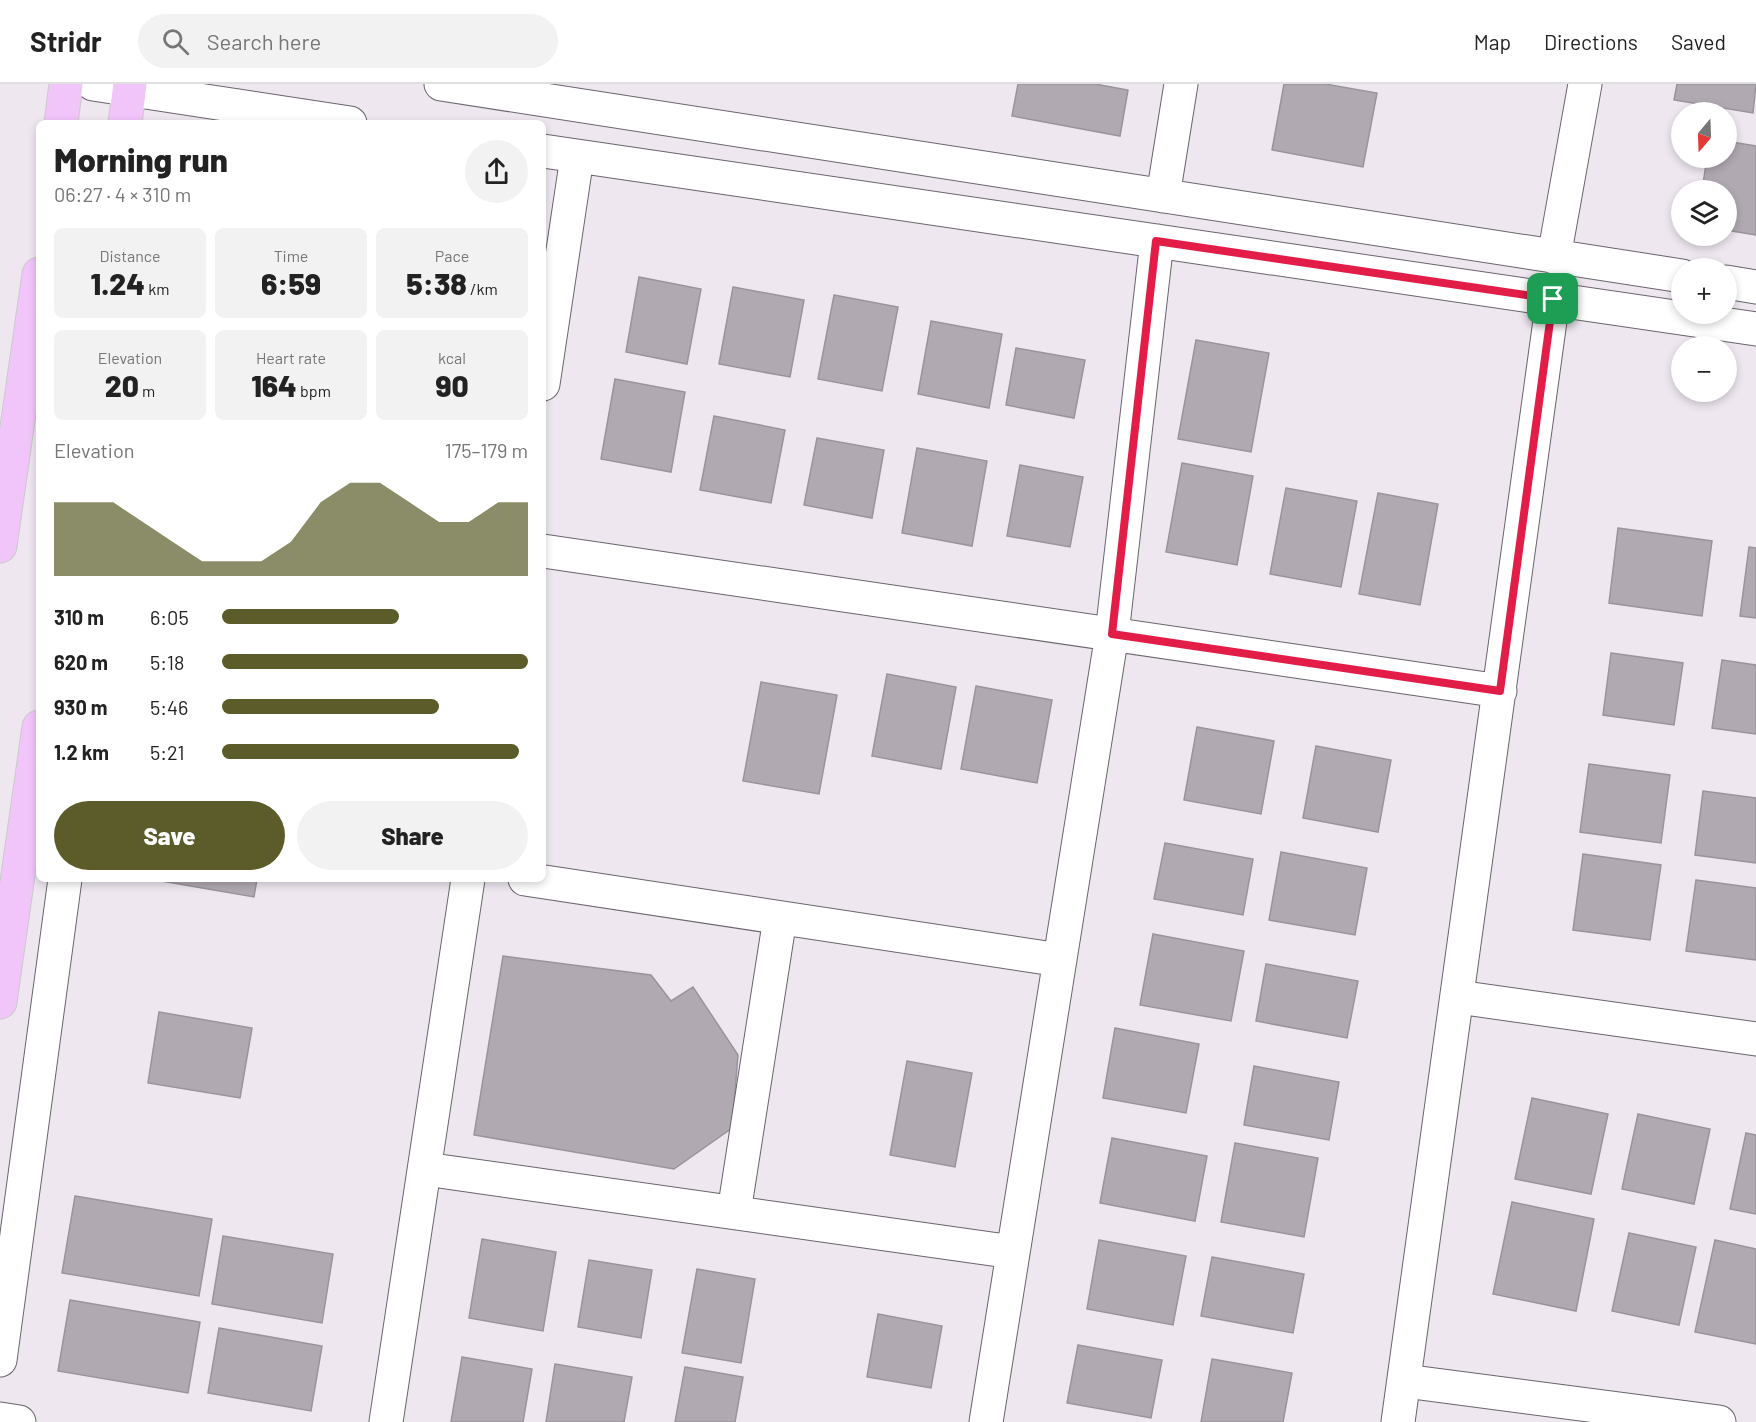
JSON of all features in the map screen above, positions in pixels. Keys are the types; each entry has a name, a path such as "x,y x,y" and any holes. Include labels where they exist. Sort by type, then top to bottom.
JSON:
{"main road":[{"path":"61,120 66,84"},
{"path":"125,120 130,87"},
{"path":"0,546 36,295"},
{"path":"0,1002 36,748"}],"street":[{"path":"93,84 130,87 220,114 307,120"},
{"path":"441,84 1671,274"},
{"path":"1163,196 1181,84"},
{"path":"1554,257 1585,84"},
{"path":"546,152 1756,329"},
{"path":"546,364 577,156"},
{"path":"986,1422 1112,634 1156,241"},
{"path":"1737,283 1756,286"},
{"path":"1398,1422 1553,299"},
{"path":"0,469 21,401"},
{"path":"546,551 1500,691"},
{"path":"0,1360 65,882"},
{"path":"386,1422 468,882"},
{"path":"545,882 1060,960"},
{"path":"734,1212 780,918"},
{"path":"1458,997 1756,1039"},
{"path":"425,1169 1013,1252"},
{"path":"1405,1381 1719,1422"},
{"path":"0,1419 19,1422"}],"building":[{"path":"1018,84 1095,84 1128,90 1120,136 1012,116"},
{"path":"1284,84 1325,84 1377,93 1363,167 1272,150"},
{"path":"1677,84 1756,84 1753,113 1737,110 1737,102 1674,100"},
{"path":"1737,143 1756,146 1756,235 1737,232 1737,180 1704,180 1705,168 1737,168"},
{"path":"639,277 701,289 687,364 626,352"},
{"path":"733,287 804,300 790,377 719,364"},
{"path":"834,295 898,307 882,391 818,379"},
{"path":"931,321 1002,334 989,408 918,394"},
{"path":"1196,340 1269,353 1251,452 1178,439"},
{"path":"1016,348 1085,360 1074,418 1006,405"},
{"path":"615,379 685,392 671,472 601,459"},
{"path":"714,416 785,430 771,503 700,490"},
{"path":"817,438 884,450 872,518 804,505"},
{"path":"917,448 987,461 972,546 902,533"},
{"path":"1182,463 1253,476 1237,565 1166,552"},
{"path":"1020,465 1083,477 1070,547 1007,536"},
{"path":"1286,488 1357,501 1341,587 1270,574"},
{"path":"1378,493 1438,504 1420,605 1359,594"},
{"path":"1618,528 1712,541 1702,616 1609,603"},
{"path":"1749,547 1756,548 1756,618 1740,616"},
{"path":"1611,653 1683,663 1674,725 1603,715"},
{"path":"1722,660 1756,665 1756,734 1712,728"},
{"path":"887,674 956,687 941,769 872,756"},
{"path":"761,682 837,695 819,794 743,781"},
{"path":"976,686 1052,700 1037,783 961,769"},
{"path":"1197,727 1274,741 1261,814 1184,800"},
{"path":"1316,746 1391,760 1378,832 1303,818"},
{"path":"1589,764 1670,775 1661,843 1580,832"},
{"path":"1703,791 1756,798 1756,863 1695,855"},
{"path":"1165,843 1253,859 1243,915 1154,899"},
{"path":"1281,852 1367,868 1355,935 1269,920"},
{"path":"1583,854 1661,865 1650,940 1573,930"},
{"path":"1696,880 1756,888 1756,960 1686,951"},
{"path":"167,882 256,882 254,897"},
{"path":"1153,934 1244,951 1231,1021 1140,1005"},
{"path":"503,956 651,975 671,1001 693,987 738,1055 732,1128 674,1169 474,1135"},
{"path":"1266,964 1358,981 1347,1038 1256,1021"},
{"path":"159,1012 252,1028 240,1098 148,1083"},
{"path":"1115,1028 1199,1044 1186,1113 1103,1098"},
{"path":"907,1061 972,1073 955,1167 890,1155"},
{"path":"1254,1066 1339,1082 1329,1140 1244,1125"},
{"path":"1532,1098 1608,1114 1591,1194 1515,1179"},
{"path":"1638,1114 1710,1129 1694,1204 1622,1189"},
{"path":"1746,1133 1756,1135 1756,1214 1730,1209"},
{"path":"1112,1138 1207,1156 1195,1221 1100,1203"},
{"path":"1235,1143 1318,1158 1304,1237 1221,1222"},
{"path":"75,1196 212,1219 199,1296 62,1273"},
{"path":"1512,1202 1594,1219 1576,1311 1493,1294"},
{"path":"1629,1233 1696,1247 1679,1325 1612,1311"},
{"path":"223,1236 333,1254 322,1323 212,1304"},
{"path":"482,1239 556,1252 543,1331 469,1318"},
{"path":"1099,1240 1186,1256 1173,1325 1087,1309"},
{"path":"1715,1240 1756,1249 1756,1344 1695,1332"},
{"path":"1212,1257 1304,1274 1293,1333 1201,1316"},
{"path":"589,1260 652,1270 641,1338 578,1327"},
{"path":"697,1269 755,1279 741,1363 682,1353"},
{"path":"70,1300 200,1322 188,1393 58,1371"},
{"path":"878,1314 942,1326 931,1388 867,1377"},
{"path":"219,1328 322,1346 311,1411 208,1393"},
{"path":"1078,1345 1162,1360 1151,1418 1067,1403"},
{"path":"462,1357 532,1369 523,1422 451,1422"},
{"path":"1212,1359 1292,1373 1283,1422 1201,1422"},
{"path":"555,1364 632,1377 624,1422 546,1422"},
{"path":"685,1367 743,1377 735,1422 675,1422"}],"route":[{"path":"1156,241 1553,299 1500,691 1112,634 1156,241"}]}
